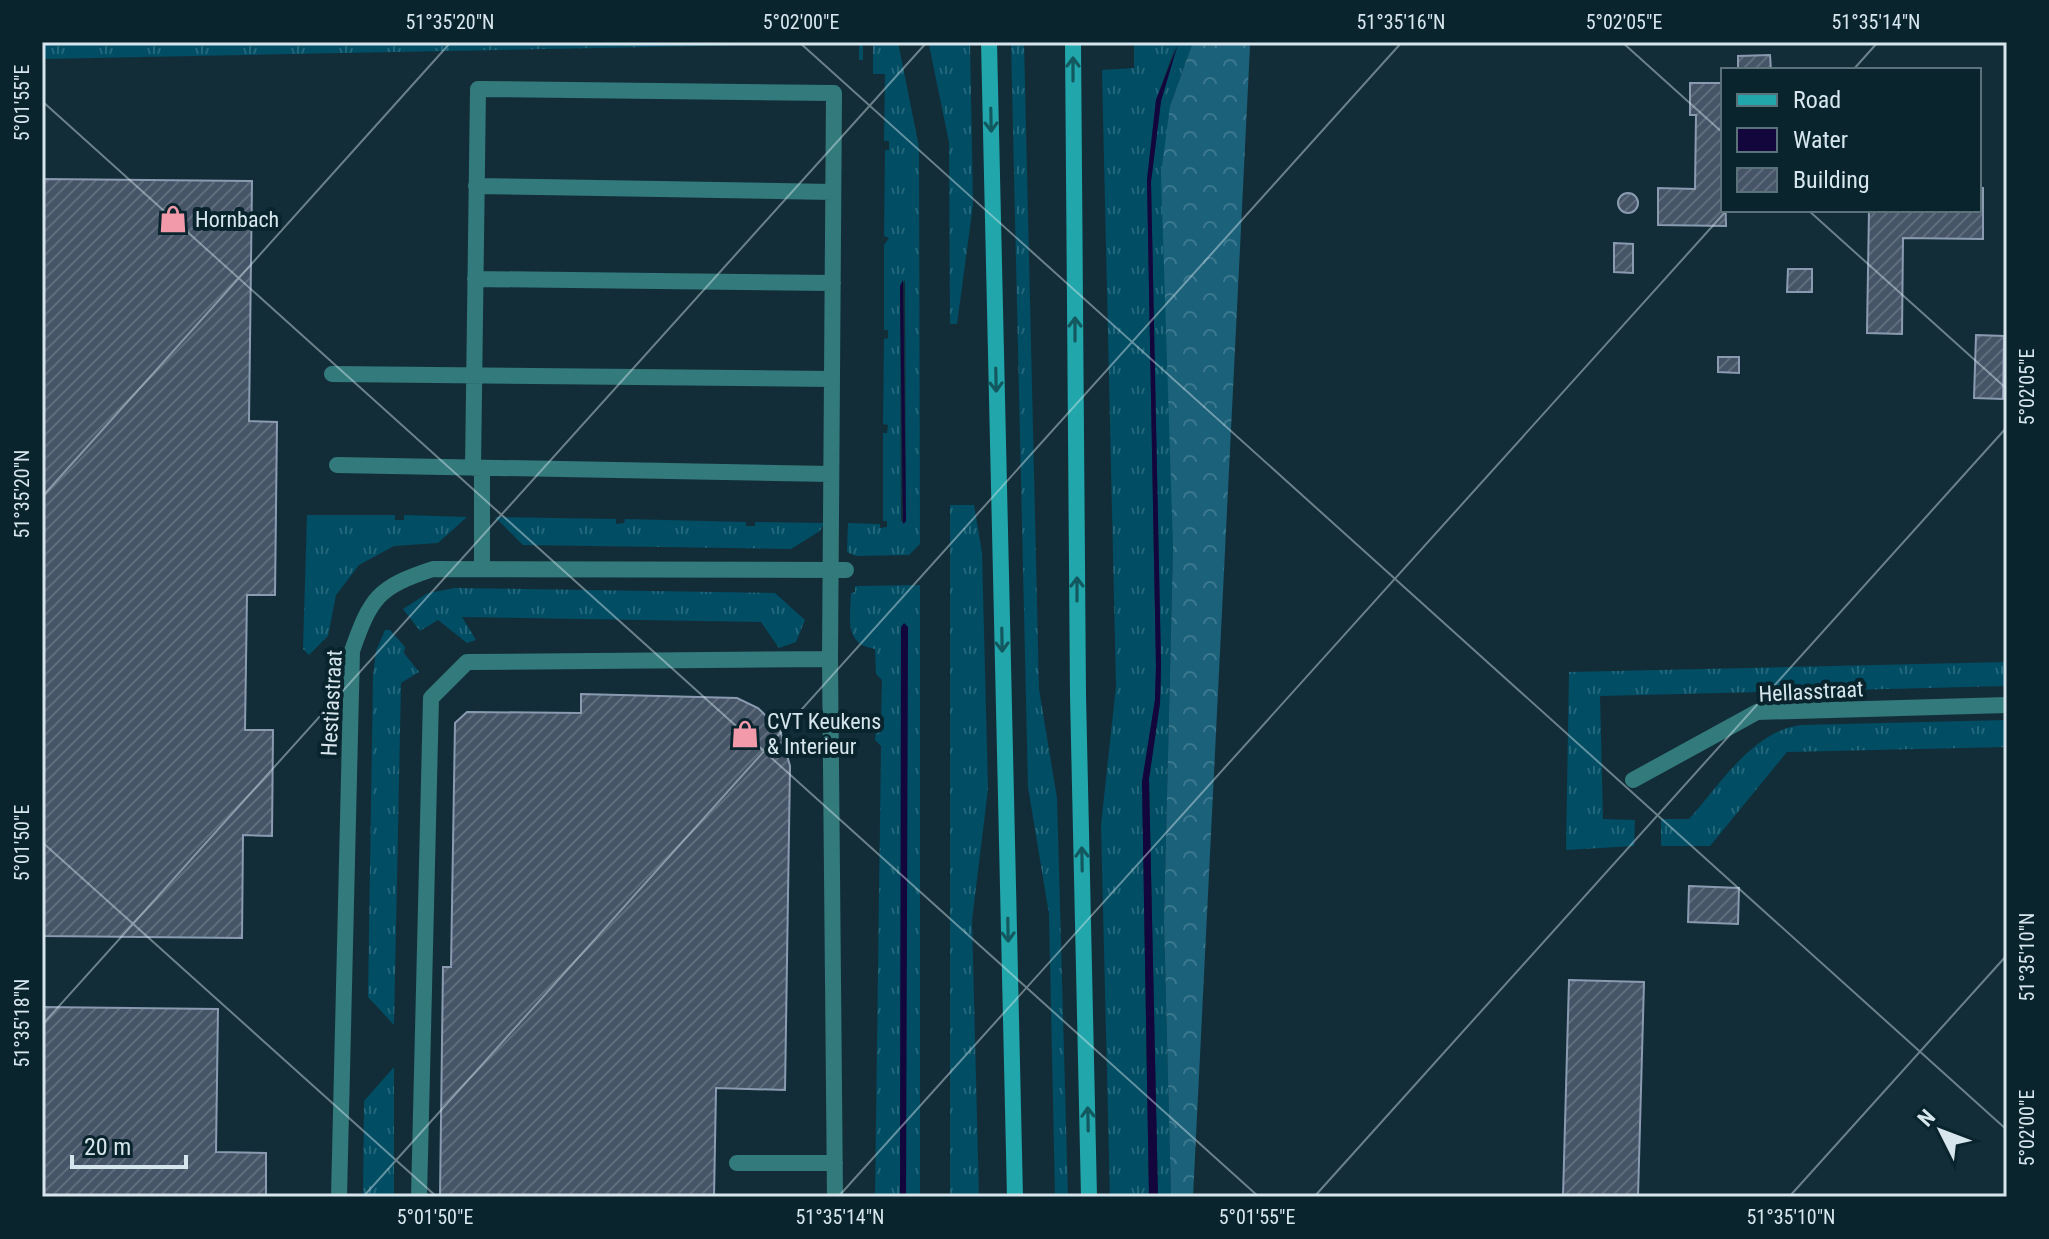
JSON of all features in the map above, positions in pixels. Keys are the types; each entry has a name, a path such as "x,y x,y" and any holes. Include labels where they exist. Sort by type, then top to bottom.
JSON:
{"main road":[{"path":"989,42 1015,1197"},
{"path":"1073,42 1079,710 1089,1197"}],"street":[{"path":"482,569 474,375 478,89 834,93 831,474 838,570 830,659 835,1197"},
{"path":"476,186 833,192"},
{"path":"475,279 833,283"},
{"path":"332,374 832,379"},
{"path":"337,465 831,474"},
{"name":"Hestiastraat","path":"339,1197 352,651 367,608 396,581 433,569 838,570"},
{"path":"419,1197 431,698 467,662 830,659"},
{"name":"Hellasstraat","path":"1633,780 1757,712 2007,705"},
{"path":"737,1163 835,1163"}],"green space":[{"path":"42,42 863,42 863,60 859,60 859,43 42,59"},
{"path":"873,42 898,42 919,147 920,544 909,555 856,556 847,552 848,523 887,527 887,521 883,521 883,433 887,433 888,425 883,424 884,339 888,338 888,330 884,330 884,245 889,238 884,236 885,150 889,150 889,141 884,141 885,74 873,74","holes":["905,280 906,521 901,521 900,287"]},
{"path":"970,42 973,205 957,324 950,324 949,142 929,45"},
{"path":"1011,42 1024,42 1039,689 1057,798 1068,1197 1055,1197 1049,914 1028,787"},
{"path":"1134,42 1193,42 1170,106 1173,547 1164,921 1171,1197 1158,1197 1149,779 1160,703 1161,665 1151,182 1161,101 1176,45 1156,100 1147,180 1156,666 1155,700 1142,782 1149,1197 1110,1197 1101,825 1116,686 1102,70 1134,68"},
{"path":"1193,42 1245,42 1250,46 1193,1197 1171,1197 1164,921 1173,547 1161,174 1170,106"},
{"path":"950,505 974,505 982,553 988,789 972,920 979,1197 950,1197"},
{"path":"307,515 395,515 395,520 404,520 404,515 467,517 438,543 394,546 359,565 336,595 328,636 309,655 303,649"},
{"path":"495,517 616,519 616,524 624,523 625,519 746,522 746,526 755,526 755,522 824,523 820,531 791,549 523,545"},
{"path":"920,585 920,1197 906,1197 902,625 900,1197 875,1197 881,746 875,740 876,729 881,723 882,680 876,674 875,649 858,642 851,629 851,593 855,592 855,586"},
{"path":"455,588 775,593 805,620 796,642 779,648 761,622 462,617 476,640 467,643 438,620 420,631 403,609 428,593"},
{"path":"385,630 390,630 405,647 404,653 419,672 401,683 394,1025 368,997 373,675 376,651"},
{"path":"2007,662 2007,686 1600,696 1603,819 1635,820 1634,846 1566,850 1569,672"},
{"path":"2007,720 2007,747 1787,752 1710,846 1661,846 1661,819 1689,819 1739,761 1768,737 1784,729 1802,725"},
{"path":"394,1067 394,1197 363,1197 364,1101"}],"water":[{"path":"1178,44 1161,101 1151,182 1161,665 1160,703 1149,779 1158,1197 1149,1197 1142,782 1155,700 1156,666 1147,180 1156,100"},
{"path":"903,280 906,521 903,524 900,286"},
{"path":"904,623 908,627 906,1197 900,1197 901,627"}],"building":[{"path":"1770,55 1771,68 1738,68 1738,56"},
{"path":"1690,83 1721,83 1721,212 1726,212 1726,226 1658,225 1658,188 1695,189 1696,115 1690,115"},
{"path":"42,179 252,181 249,421 277,422 275,595 247,595 245,730 273,730 272,836 243,835 242,938 42,936"},
{"path":"1983,188 1983,239 1903,238 1902,334 1867,333 1869,212 1981,212"},
{"path":"1628,193 1635,196 1638,203 1635,210 1628,213 1621,210 1618,203 1621,196"},
{"path":"1614,243 1633,244 1633,273 1614,272"},
{"path":"1788,269 1812,269 1812,292 1787,292"},
{"path":"1976,335 2004,336 2003,399 1974,398"},
{"path":"1718,357 1739,357 1739,373 1718,372"},
{"path":"581,694 737,698 758,708 780,730 790,766 785,1090 716,1088 714,1197 440,1197 443,967 451,967 455,723 467,712 581,713"},
{"path":"1689,886 1739,888 1738,924 1688,922"},
{"path":"1569,980 1644,982 1638,1197 1563,1197"},
{"path":"42,1007 218,1009 216,1152 266,1153 266,1197 42,1197"}],"place":[{"name":"Hornbach","path":"173,219"},
{"name":"CVT Keukens & Interieur","path":"745,734"}]}
